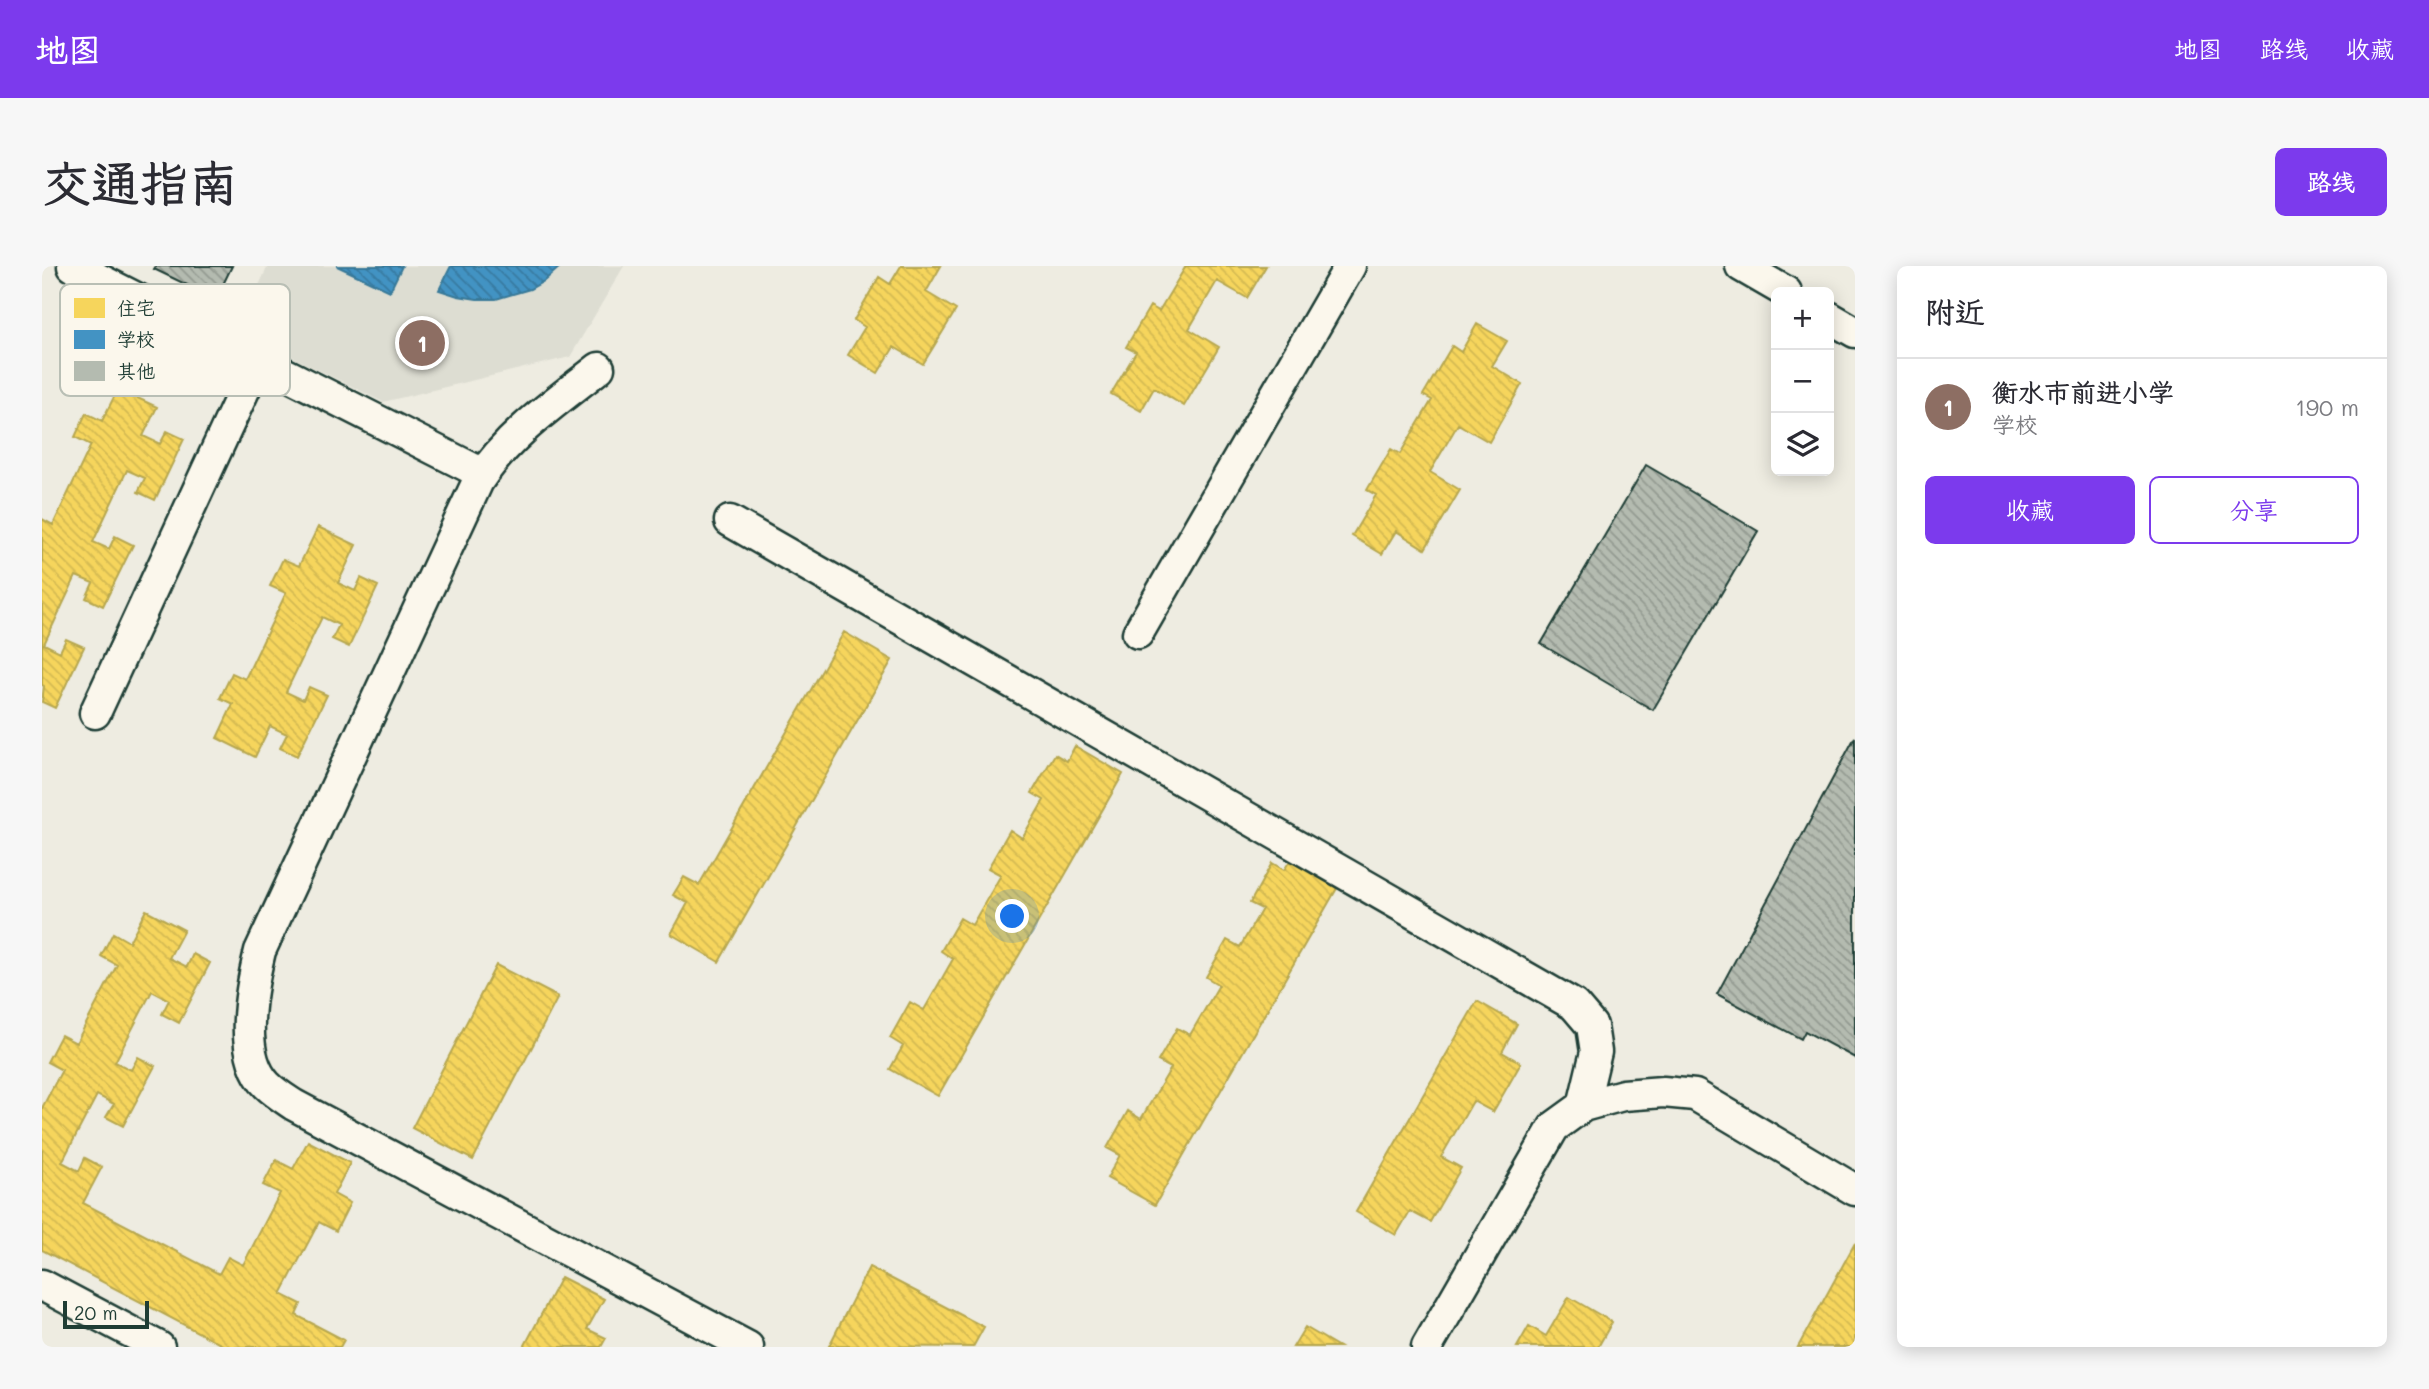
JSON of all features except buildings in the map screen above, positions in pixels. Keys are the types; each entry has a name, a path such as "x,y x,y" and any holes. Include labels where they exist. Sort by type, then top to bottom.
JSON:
{"street":[{"path":"74,266 109,284"},
{"path":"1138,633 1350,266"},
{"path":"1741,266 1777,287"},
{"path":"1834,320 1855,332"},
{"path":"599,368 533,420 496,454 483,474 260,951 250,1001 249,1038 255,1068 266,1084 294,1105 748,1347"},
{"path":"290,376 483,474"},
{"path":"95,713 241,396"},
{"path":"730,520 1574,1005 1591,1026 1596,1052 1583,1107"},
{"path":"1427,1347 1554,1126 1583,1107 1623,1095 1663,1092 1695,1095 1855,1190"},
{"path":"42,1284 159,1347"}],"shaded area":[{"path":"268,266 624,266 570,357 383,402 290,356 290,284 260,284"}],"place":[{"name":"衡水市前进小学","path":"422,343"}]}
